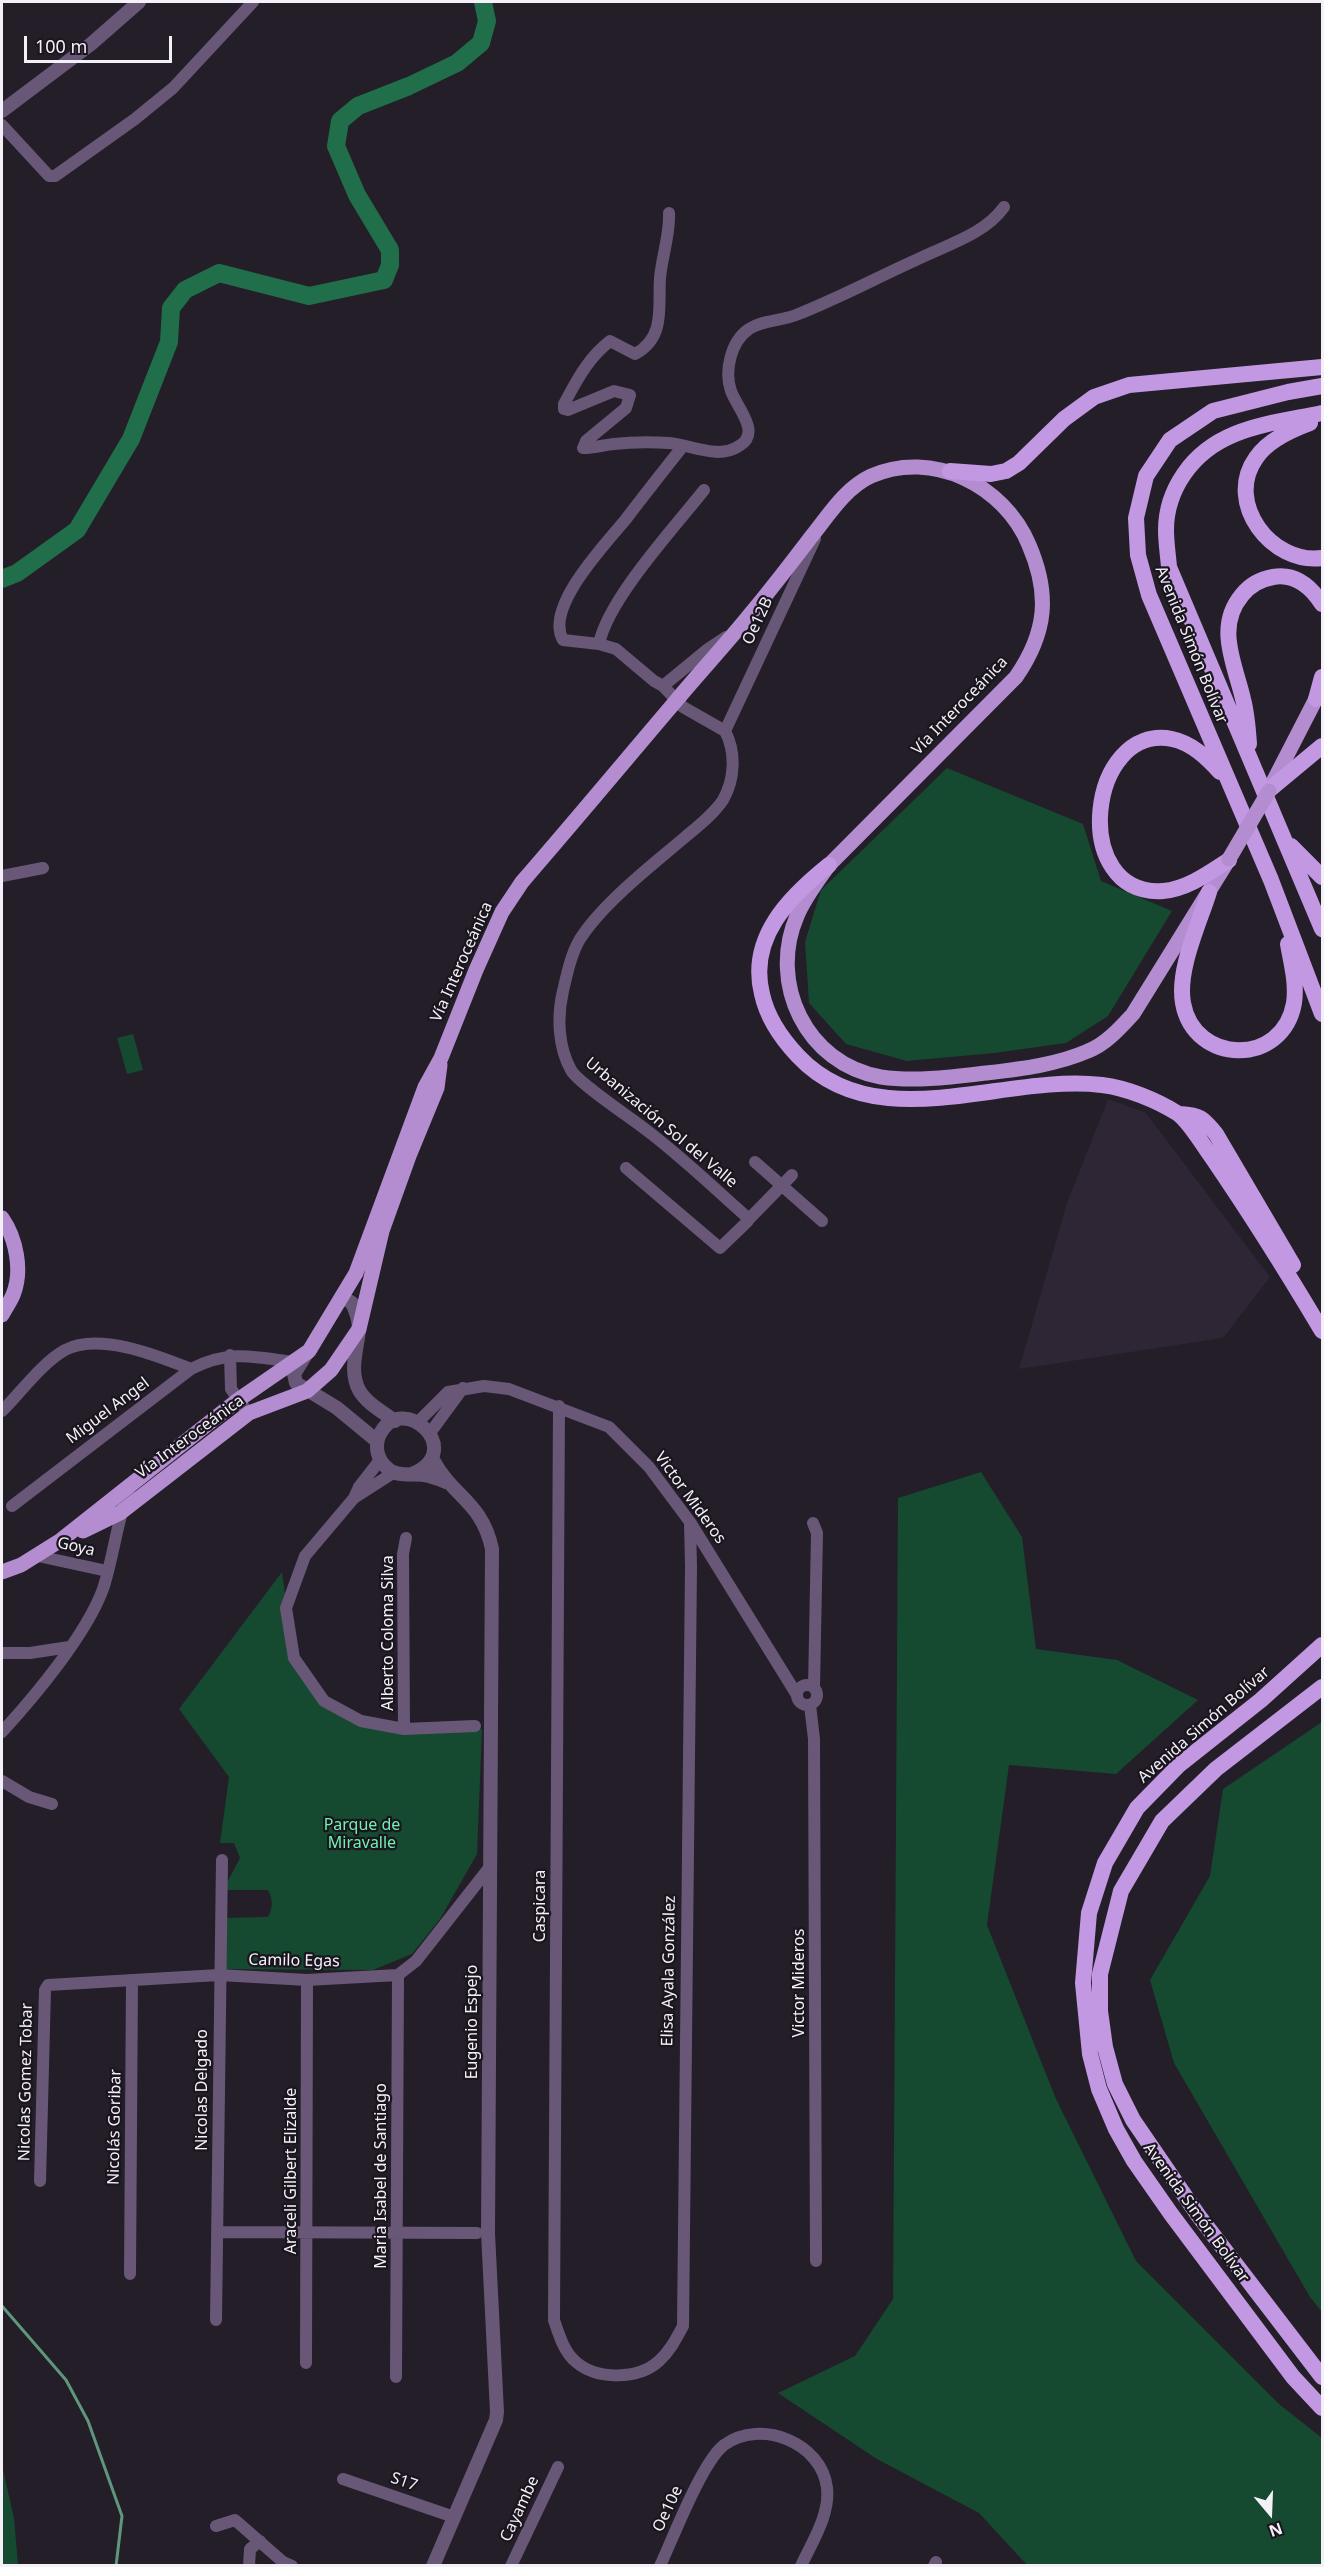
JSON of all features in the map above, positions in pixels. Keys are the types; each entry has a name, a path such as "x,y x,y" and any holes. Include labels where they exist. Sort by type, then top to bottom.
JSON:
{"highway":[{"path":"951,471 991,474 1006,471 1019,463 1064,418 1094,397 1129,385 1323,367"},
{"name":"Avenida Simón Bolívar","path":"1323,386 1288,392 1213,411 1170,440 1146,476 1136,519 1138,555 1149,596 1284,913 1323,1014"},
{"name":"Avenida Simón Bolívar","path":"1323,413 1241,430 1217,441 1194,459 1176,486 1168,513 1166,530 1169,567 1323,929"},
{"path":"1323,418 1299,427 1266,446 1256,458 1249,472 1247,486 1252,517 1268,540 1295,557 1323,558"},
{"path":"1250,757 1248,721 1227,632 1231,611 1246,591 1258,581 1281,576 1302,582 1323,604"},
{"path":"1319,693 1323,677"},
{"path":"1226,777 1201,753 1188,745 1173,739 1158,738 1145,741 1131,748 1113,769 1102,799 1100,830 1104,851 1120,877 1147,890 1164,891 1179,888 1229,860"},
{"path":"1269,790 1323,746"},
{"path":"1282,836 1323,877"},
{"path":"829,866 798,889 778,914 764,944 759,976 765,1006 777,1030 806,1064 841,1088 882,1098 966,1094 1053,1085 1100,1085 1137,1094 1180,1114 1197,1115 1206,1121 1216,1134 1286,1253 1323,1310"},
{"path":"1209,892 1184,973 1183,1002 1186,1015 1193,1027 1207,1040 1224,1048 1246,1050 1268,1044 1277,1037 1290,1016 1295,989 1284,913"},
{"path":"1180,1114 1244,1203 1323,1331"},
{"name":"Avenida Simón Bolívar","path":"1323,1645 1261,1700 1179,1765 1137,1808 1105,1863 1089,1913 1083,1983 1090,2054 1099,2089 1125,2145 1171,2214 1293,2377 1323,2408"},
{"name":"Avenida Simón Bolívar","path":"1323,1686 1216,1769 1162,1821 1121,1891 1100,1974 1100,2011 1105,2047 1115,2084 1133,2120 1198,2215 1323,2377"}],"main road":[{"name":"Vía Interoceánica","path":"2,1572 38,1556 62,1540 238,1400 309,1351 356,1273 425,1087 441,1058 502,912 522,882 737,630 839,502 871,477 916,467 951,471 995,497 1020,527 1041,578 1044,604 1039,632 1028,660 1001,694 829,866 806,898 797,917 787,956 787,973 796,1011 814,1040 840,1061 880,1076 944,1077 1028,1068 1089,1051 1113,1035 1133,1014 1229,860 1269,790 1319,693"},
{"name":"Vía Interoceánica","path":"62,1540 120,1513 248,1413 307,1391 331,1370 359,1329 382,1231 437,1088 441,1058"},
{"path":"2,1218 14,1241 18,1269 14,1294 2,1315"}],"street":[{"path":"2,111 91,44 139,2"},
{"path":"2,125 49,176 56,176 135,119 173,88 253,2"},
{"path":"669,213 670,226 660,277 660,316 654,334 645,348 635,354 610,341 598,350 583,369 564,404 564,409 568,410 614,391 630,395 626,408 586,441 583,448 648,442 729,452 741,446 748,438 749,427 730,389 732,351 740,336 750,328 766,322 780,321 838,298 987,226 996,219 1004,207"},
{"path":"683,446 593,557 562,614 559,627 563,640 599,644 616,649 663,686 675,701 725,731"},
{"path":"599,644 601,635 615,608 646,562 704,490"},
{"name":"Oe12B","path":"725,731 821,525"},
{"path":"663,686 708,649 737,630"},
{"name":"Urbanización Sol del Valle","path":"725,731 731,742 734,756 732,773 723,800 707,817 625,889 585,932 567,972 559,1016 564,1051 575,1076 647,1130 749,1219"},
{"path":"2,876 43,868"},
{"path":"755,1162 822,1221"},
{"path":"626,1168 720,1248 792,1175"},
{"path":"342,1298 352,1303 359,1329 354,1370 359,1390 395,1421"},
{"path":"2,1412 53,1359 67,1349 89,1345 134,1348 191,1369"},
{"path":"309,1351 294,1374 296,1383 337,1408 378,1441"},
{"path":"230,1355 231,1389 248,1413"},
{"name":"Miguel Angel","path":"12,1506 191,1369 210,1359 230,1355 292,1362"},
{"name":"Victor Mideros","path":"418,1422 448,1392 484,1386 509,1389 559,1406 609,1427 649,1467 690,1522 802,1704 810,1705"},
{"path":"430,1433 463,1389"},
{"name":"Caspicara","path":"559,1406 554,2320 562,2343 574,2361 590,2371 611,2376"},
{"path":"354,1498 393,1473 412,1474 420,1471 432,1458 434,1450 430,1433 418,1422 403,1419 395,1421 381,1432 378,1441 380,1460 393,1473"},
{"name":"Eugenio Espejo","path":"432,1458 446,1482 479,1513 489,1532 492,1549 488,2233 497,2412 496,2420 433,2565"},
{"path":"380,1460 359,1487 354,1498 305,1556 286,1608 294,1658 324,1701 361,1721 404,1729 475,1726"},
{"name":"Eugenio Espejo","path":"412,1474 426,1475 446,1482"},
{"path":"2,1732 24,1707 69,1647 95,1606 107,1571 120,1513 130,1486"},
{"name":"Elisa Ayala González","path":"611,2376 637,2372 658,2363 674,2344 682,2326 690,1522"},
{"path":"797,1695 804,1686 814,1688 817,1533 813,1524"},
{"name":"Alberto Coloma Silva","path":"404,1729 403,1554 406,1538"},
{"name":"Goya","path":"38,1556 107,1571"},
{"path":"691,1567 701,1556 713,1557"},
{"path":"2,1653 30,1653 69,1647"},
{"name":"Victor Mideros","path":"814,1688 817,1696 810,1705 814,1739 816,2261"},
{"path":"2,1781 29,1797 52,1804"},
{"name":"Nicolas Delgado","path":"216,2320 219,2232 219,1976 222,1860"},
{"path":"398,1975 416,1961 489,1868"},
{"name":"Camilo Egas","path":"48,1985 219,1976 307,1980 398,1975"},
{"name":"Maria Isabel de Santiago","path":"396,2377 398,1975"},
{"name":"Nicolás Goribar","path":"130,2274 132,1980"},
{"name":"Araceli Gilbert Elizalde","path":"306,2363 307,1980"},
{"name":"Nicolas Gomez Tobar","path":"40,2181 45,1990 48,1985"},
{"path":"219,2232 477,2233"},
{"name":"Oe10e","path":"660,2565 706,2467 723,2446 735,2439 758,2434 780,2436 804,2449 821,2466 827,2489 824,2517 801,2565"},
{"name":"Cayambe","path":"511,2565 558,2467"},
{"name":"S17","path":"343,2479 454,2517"},
{"path":"216,2526 235,2520 285,2564"},
{"path":"249,2565 250,2550 260,2541"}],"shaded area":[{"path":"1108,1099 1146,1113 1270,1277 1223,1338 1019,1369 1067,1203"}],"green space":[{"path":"947,768 1083,824 1101,881 1172,911 1108,1016 1066,1043 994,1053 907,1061 846,1044 809,1003 805,942 821,890"},
{"path":"133,1034 143,1070 127,1074 117,1038"},
{"path":"981,1472 1022,1537 1036,1649 1117,1660 1198,1700 1116,1774 1009,1765 987,1925 1056,2099 1136,2261 1279,2404 1322,2438 1322,2565 1027,2565 979,2513 877,2459 778,2393 855,2356 893,2299 898,1498"},
{"name":"Parque de Miravalle","path":"282,1572 293,1655 321,1697 359,1720 404,1732 482,1729 477,1854 440,1919 412,1954 373,1970 224,1969 222,1918 268,1917 272,1900 268,1890 223,1890 240,1858 234,1843 220,1843 229,1777 179,1709"},
{"path":"1322,1722 1322,2312 1310,2297 1174,2063 1150,1980 1210,1876 1223,1789"},
{"path":"2,2465 14,2518 18,2565 2,2565"}],"waterway":[{"path":"2,579 17,573 77,530 131,439 169,342 171,308 185,290 219,273 309,296 384,280 390,265 390,250 357,195 336,146 340,121 358,106 409,86 457,63 481,43 487,21 483,2"},
{"path":"2,2306 66,2380 88,2421 122,2516 116,2566"}]}
